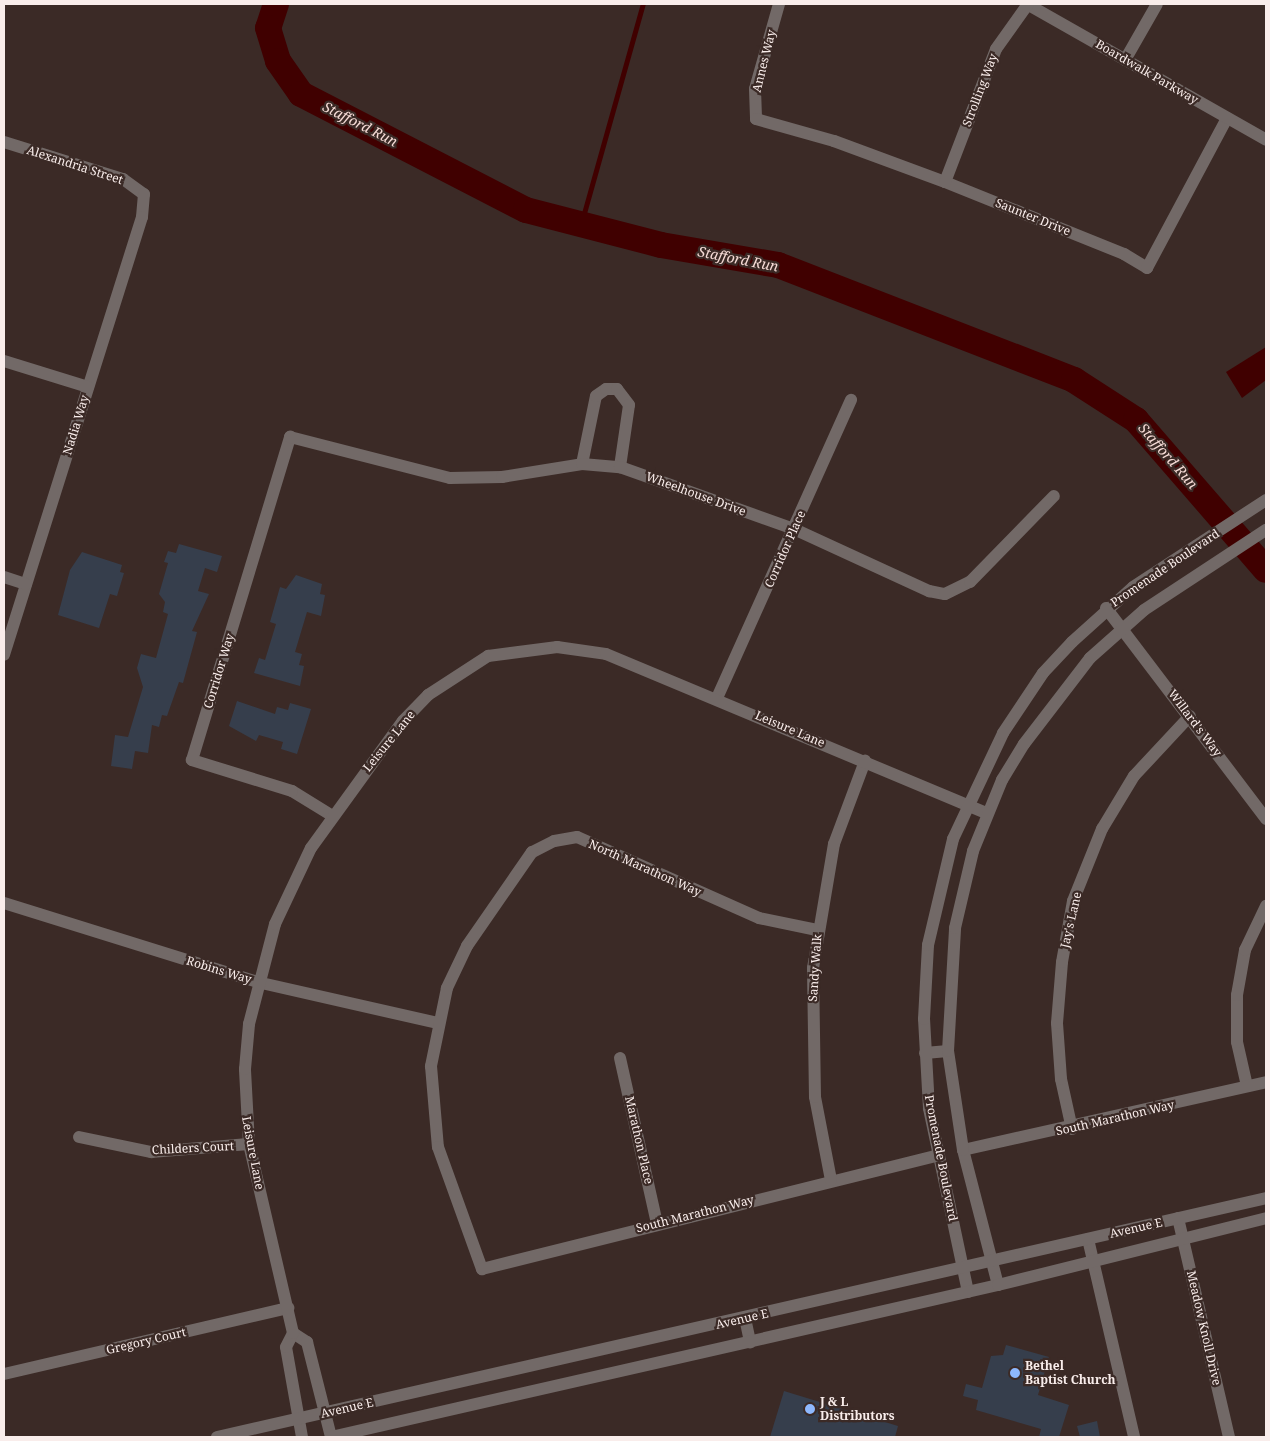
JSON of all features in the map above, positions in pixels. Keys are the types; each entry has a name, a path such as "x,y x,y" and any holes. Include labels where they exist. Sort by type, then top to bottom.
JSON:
{"street":[{"name":"Annes Way","path":"756,119 755,89 779,4"},
{"name":"Boardwalk Parkway","path":"1028,4 1266,140"},
{"name":"Strolling Way","path":"945,182 996,49 1028,4"},
{"path":"1125,60 1157,4"},
{"name":"Saunter Drive","path":"756,119 834,141 945,182 1124,254 1147,268 1228,118"},
{"name":"Alexandria Street","path":"4,142 123,179 144,194"},
{"name":"Nadia Way","path":"4,655 142,217 144,194"},
{"path":"4,361 88,387"},
{"path":"582,464 596,396 606,389 617,389 629,405 620,467"},
{"name":"Corridor Place","path":"717,698 851,400"},
{"name":"Wheelhouse Drive","path":"290,437 450,478 502,478 582,464 620,467 794,529 929,592 945,594 970,582 1054,496"},
{"name":"Corridor Way","path":"290,437 192,760 292,791 332,814"},
{"name":"Promenade Boulevard","path":"968,1292 939,1155 925,1053 928,945 953,839 967,803 1026,696 1106,608 1263,503"},
{"name":"Promenade Boulevard","path":"998,1285 964,1150 948,1051 955,928 962,888 987,813 1002,780 1047,709 1121,627 1266,530"},
{"path":"4,577 26,584"},
{"name":"Willard's Way","path":"1106,608 1190,716 1266,819"},
{"name":"Leisure Lane","path":"302,1437 286,1347 293,1333 249,1144 244,1069 257,982 291,886 332,814 403,721 428,695 488,656 556,648 606,654 717,698 987,813"},
{"name":"Jay's Lane","path":"1072,1129 1061,1079 1057,1023 1062,962 1074,901 1102,829 1134,776 1190,716"},
{"name":"Sandy Walk","path":"830,1180 815,1097 811,1030 817,930 834,844 864,761"},
{"name":"North Marathon Way","path":"473,1239 453,1193 431,1107 438,1023 447,988 466,946 532,852 554,841 577,837 759,918 817,930"},
{"name":"Robins Way","path":"4,903 257,982 438,1023"},
{"path":"1247,1086 1236,1042 1237,995 1245,950 1266,906"},
{"path":"925,1053 948,1051"},
{"name":"Marathon Place","path":"620,1058 657,1223"},
{"name":"South Marathon Way","path":"964,1150 1072,1129 1266,1082"},
{"name":"Childers Court","path":"79,1137 151,1152 249,1144"},
{"name":"South Marathon Way","path":"473,1239 482,1269 657,1223 939,1155"},
{"name":"Avenue E","path":"217,1437 1266,1198"},
{"name":"Meadow Knoll Drive","path":"1178,1218 1229,1437"},
{"name":"Avenue E","path":"331,1437 998,1285 1182,1237 1266,1218"},
{"path":"1088,1239 1134,1437"},
{"name":"Gregory Court","path":"4,1374 288,1308"},
{"path":"745,1318 750,1342"},
{"path":"293,1333 307,1342 331,1437"}],"shaded area":[{"path":"1266,347 1266,380 1242,398 1226,372"}],"building":[{"path":"179,544 222,556 217,572 205,568 198,591 209,594 192,631 197,632 183,683 179,682 167,716 162,715 159,727 152,725 148,753 135,751 132,769 111,766 115,735 128,737 143,687 137,668 141,654 156,658 168,614 163,612 165,602 159,594 168,563 164,562 168,551 176,553"},
{"path":"82,552 122,565 120,572 124,573 117,596 110,594 99,628 58,615 70,570"},
{"path":"296,575 322,584 320,594 325,595 321,616 307,612 295,652 302,654 299,665 304,666 300,686 254,673 259,658 265,660 276,624 270,622 280,587 286,589"},
{"path":"237,701 275,714 277,707 288,710 290,703 311,709 297,754 281,749 283,742 259,735 256,741 229,726"},
{"name":"Bethel Baptist Church","path":"1006,1345 1049,1357 1038,1395 1069,1405 1059,1437 1039,1437 1041,1429 976,1410 978,1400 963,1396 966,1384 982,1388 991,1356 1003,1355"},
{"name":"J & L Distributors","path":"784,1391 898,1426 895,1437 770,1437"},
{"path":"1097,1421 1100,1437 1080,1437 1077,1426"}],"waterway":[{"name":"Stafford Run","path":"276,4 268,28 278,61 301,94 526,210 661,245 778,265 1074,380 1136,420 1266,570"},
{"path":"581,224 643,4"}],"place":[{"name":"Bethel Baptist Church","path":"1015,1373"},
{"name":"J & L Distributors","path":"810,1409"}]}
